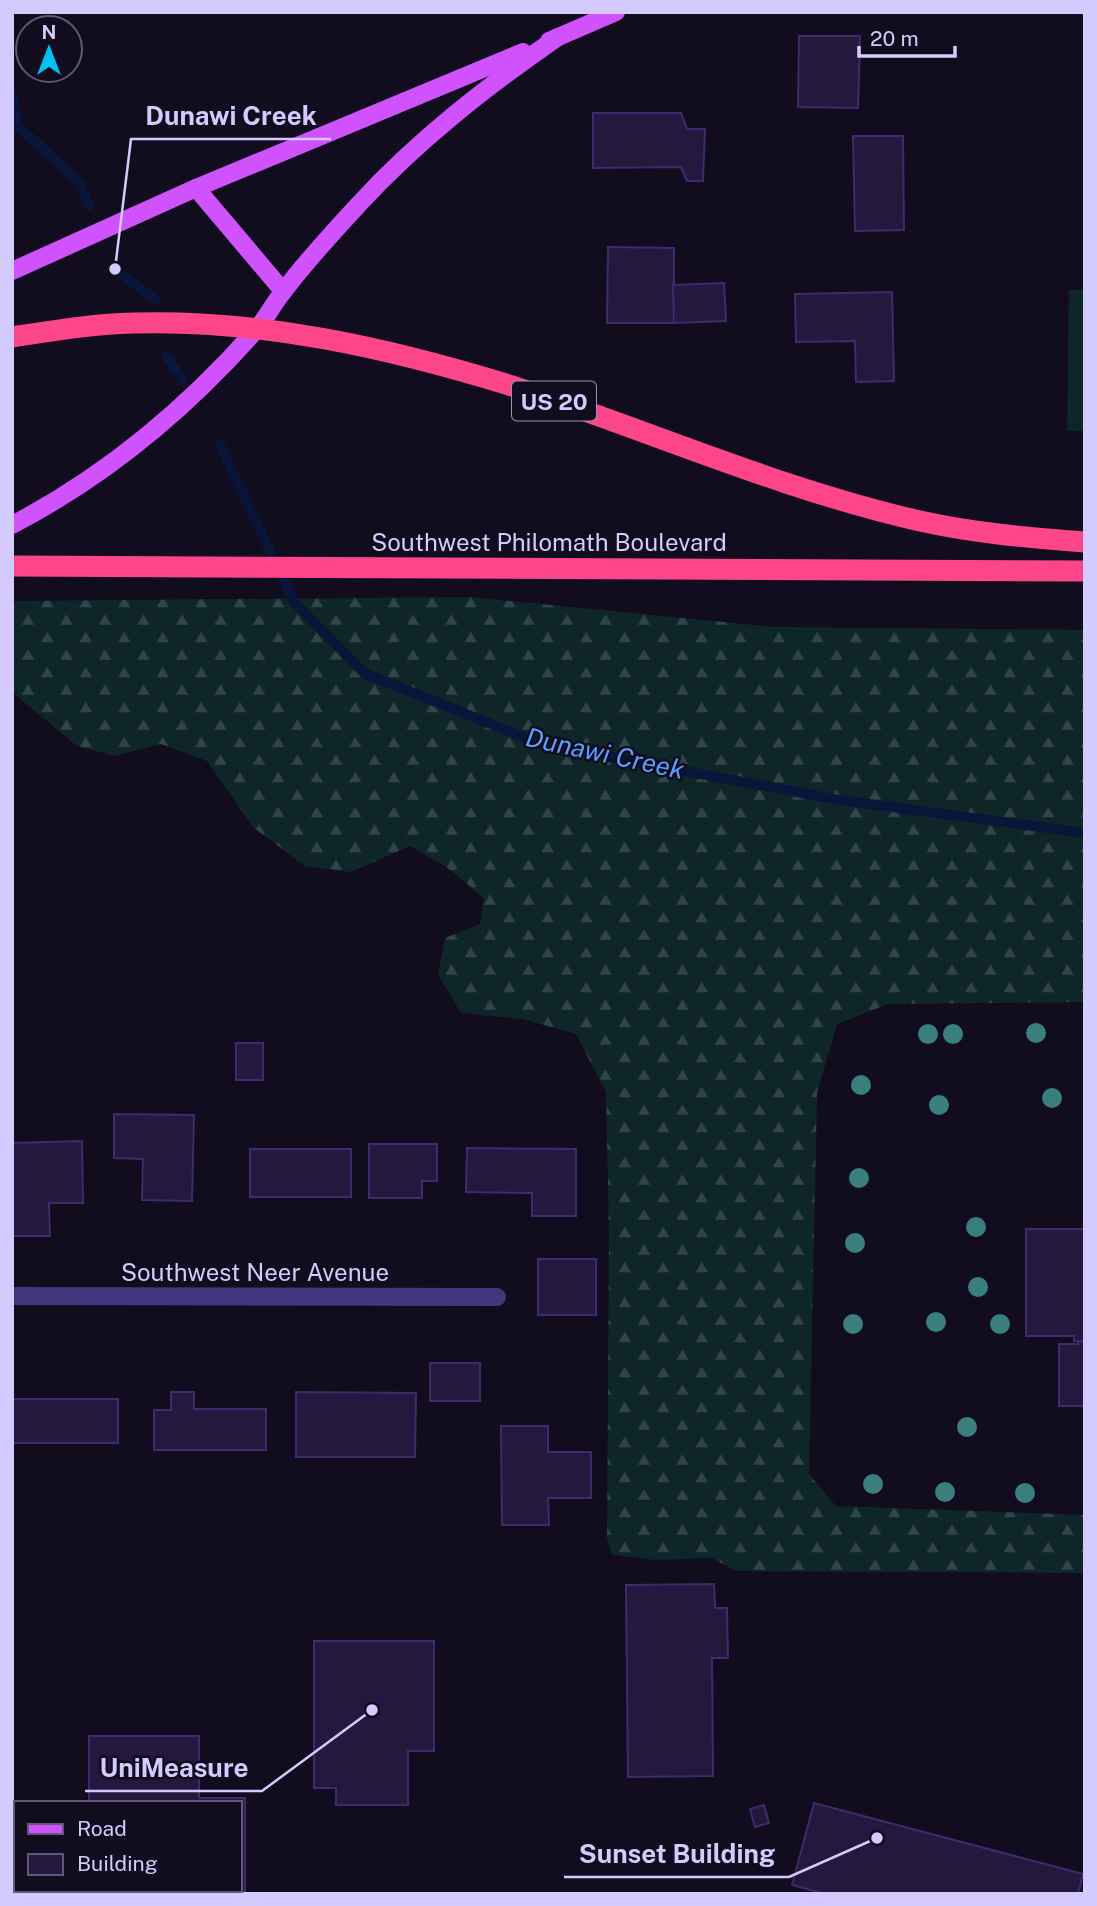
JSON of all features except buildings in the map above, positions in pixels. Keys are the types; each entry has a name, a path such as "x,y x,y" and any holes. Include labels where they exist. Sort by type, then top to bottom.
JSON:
{"highway":[{"name":"US 20","path":"12,337 69,328 133,323 196,323 316,338 387,352 509,385 763,474 851,503 921,522 1018,538 1085,542"},
{"name":"Southwest Philomath Boulevard","path":"12,566 1085,571"}],"main road":[{"path":"12,271 196,188 616,12"},
{"path":"12,525 35,513 130,449 187,402 257,329 283,291 361,202 446,120 558,37"},
{"path":"196,188 283,291"}],"street":[{"name":"Southwest Neer Avenue","path":"12,1296 497,1297"}],"green space":[{"path":"1069,290 1085,290 1085,431 1067,431"},
{"path":"469,597 774,627 1085,630 1085,1002 888,1004 837,1024 817,1093 809,1474 836,1506 1085,1515 1085,1573 736,1571 712,1558 656,1560 612,1555 607,1538 609,1234 606,1092 576,1034 523,1019 461,1013 438,975 445,938 480,924 484,898 445,866 410,846 351,872 305,866 254,828 207,761 161,744 115,756 77,746 12,692 12,601"}],"waterway":[{"name":"Dunawi Creek","path":"12,93 17,125 79,182 89,206"},
{"name":"Dunawi Creek","path":"115,269 155,300"},
{"name":"Dunawi Creek","path":"167,356 183,381"},
{"name":"Dunawi Creek","path":"220,445 294,602 364,673 541,744 839,800 1085,833"}],"place":[{"name":"Dunawi Creek","path":"115,269"},
{"name":"UniMeasure","path":"372,1710"},
{"name":"Sunset Building","path":"877,1838"}]}
